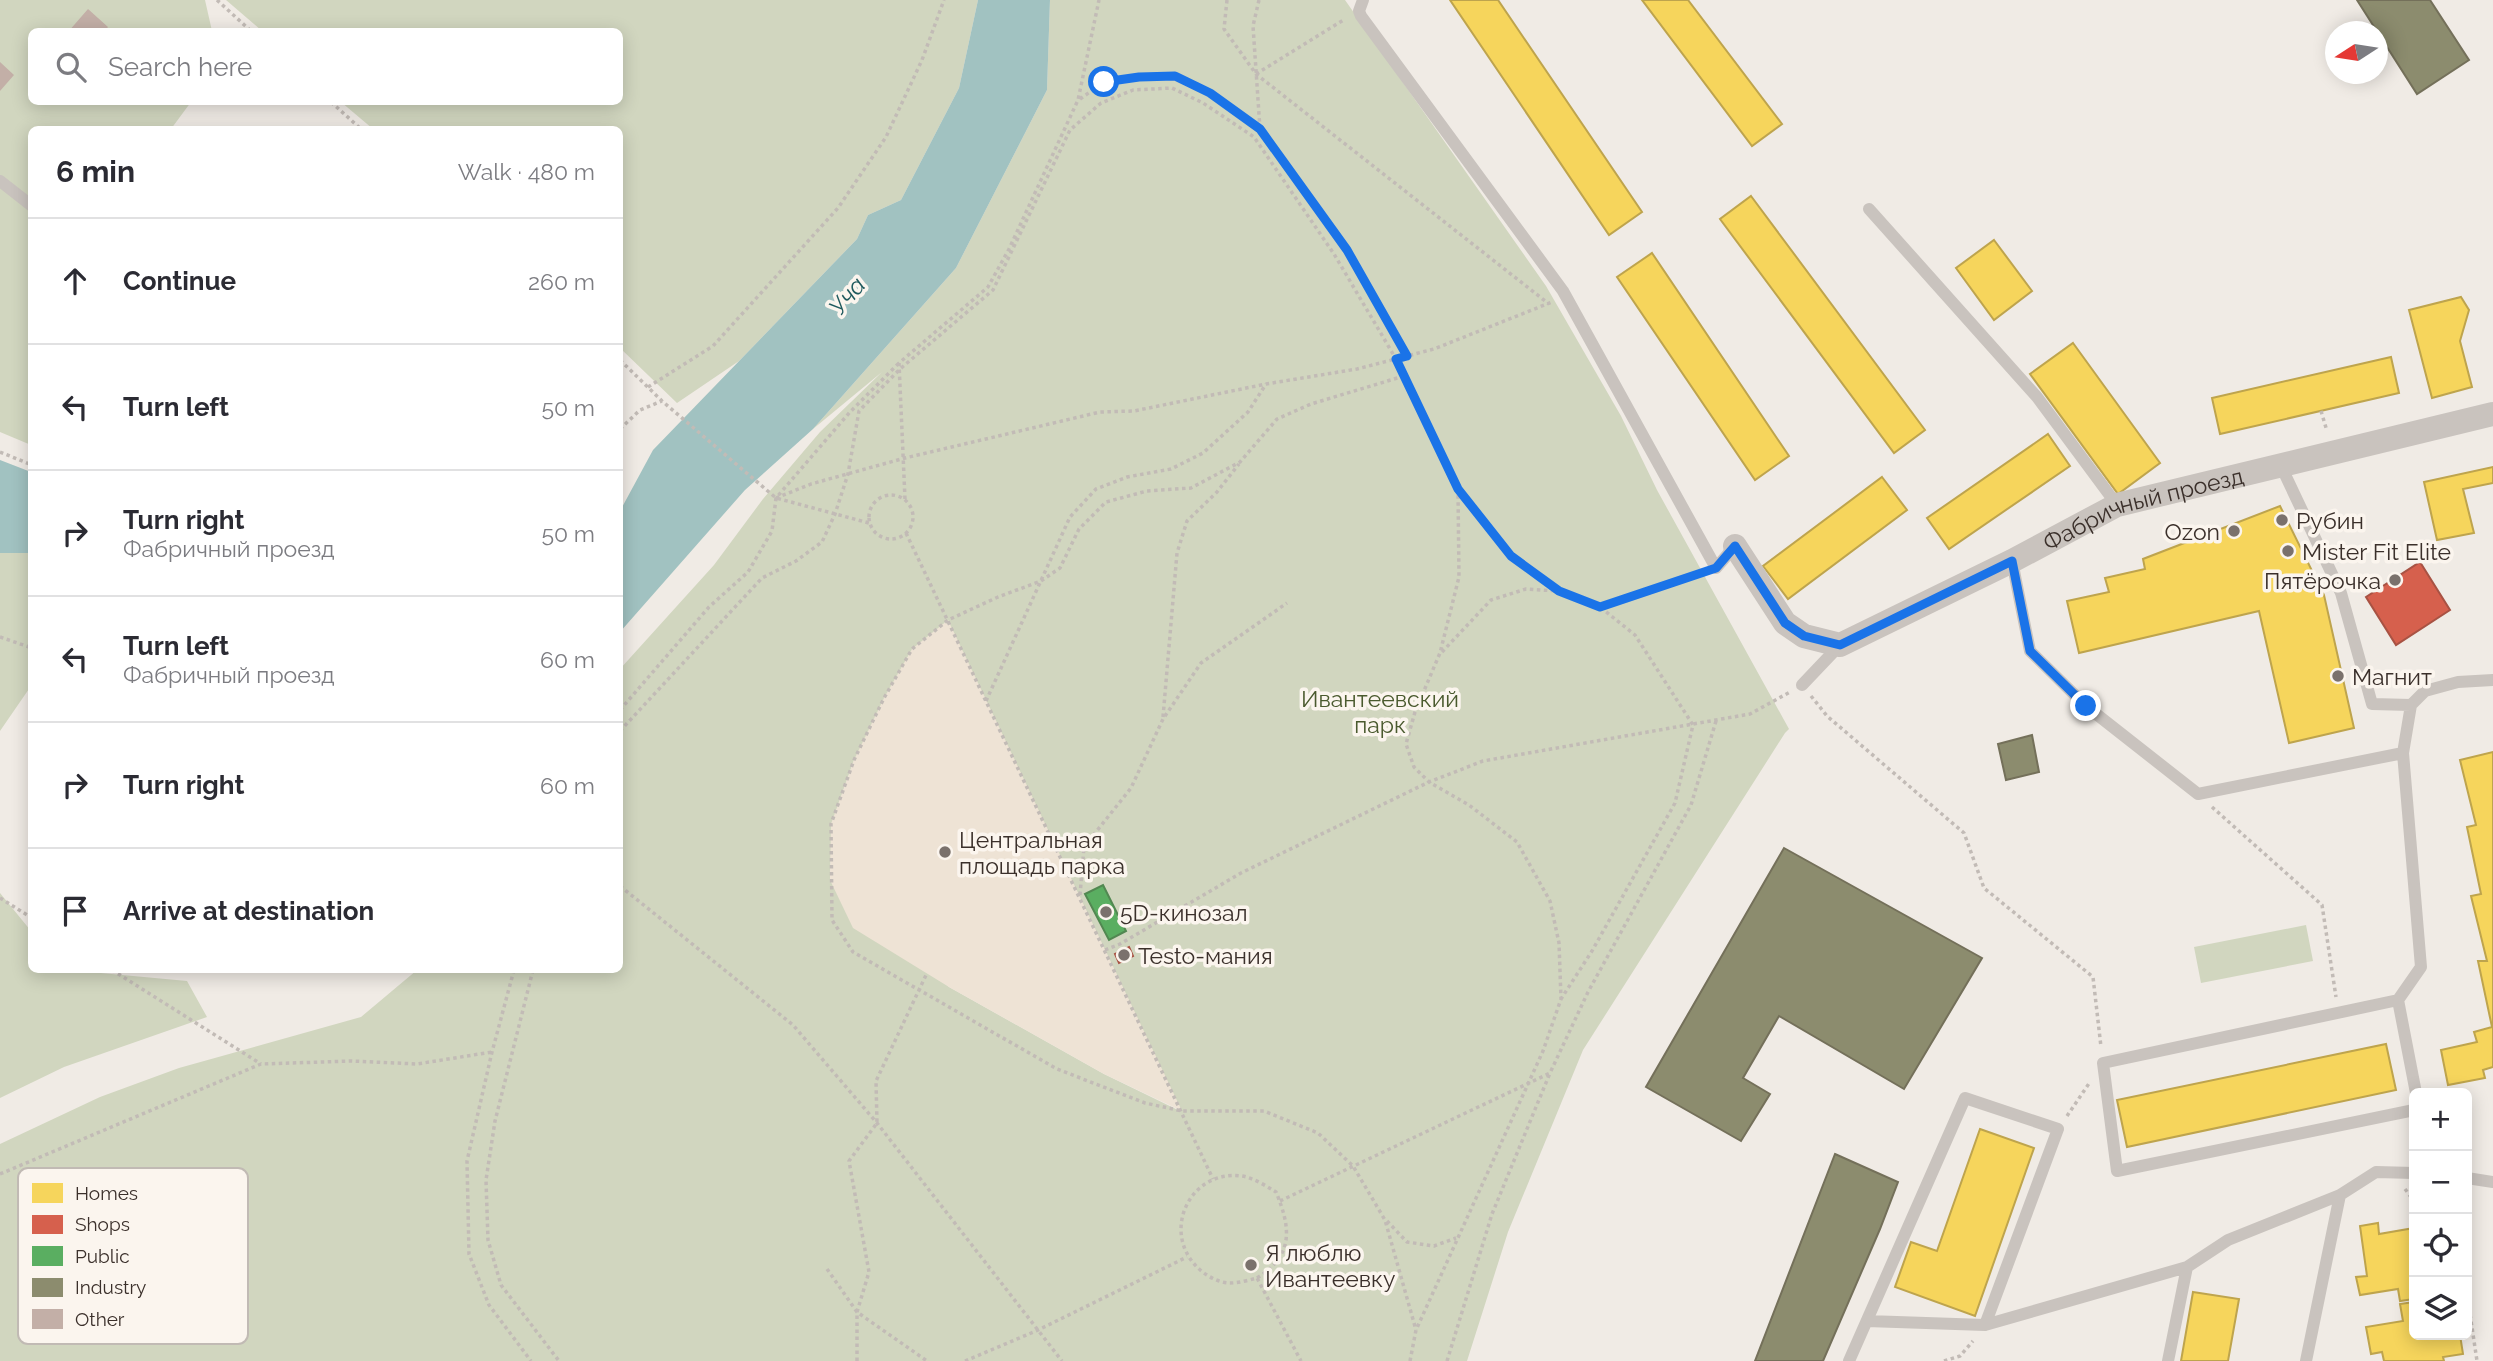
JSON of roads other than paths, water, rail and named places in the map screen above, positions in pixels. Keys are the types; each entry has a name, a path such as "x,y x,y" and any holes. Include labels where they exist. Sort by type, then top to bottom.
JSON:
{"street":[{"name":"Фабричный проезд","path":"1840,645 2012,561 2117,505 2493,414"},
{"path":"1735,546 1785,623 1804,636 1840,645"}],"lane":[{"path":"1361,6 1563,291 1716,568 1735,546"},
{"path":"0,181 28,203"},
{"path":"1869,209 2037,397 2117,505"},
{"path":"2281,466 2341,593 2372,704 2411,705"},
{"path":"2012,561 2030,651 2086,706 2198,794 2403,753"},
{"path":"1802,685 1840,645"},
{"path":"2409,1111 2117,1171 2103,1063 2398,1000 2421,967 2403,753 2411,705 2425,691 2458,682 2493,680"},
{"path":"2398,1000 2415,1088"},
{"path":"1849,1361 1965,1098 2058,1129 1985,1325"},
{"path":"1867,1321 1985,1325 2187,1267 2228,1240 2340,1195 2376,1172 2409,1172"},
{"path":"2472,1179 2493,1182"},
{"path":"2306,1361 2340,1195"},
{"path":"2168,1361 2187,1267"}],"water":[{"name":"Уча","path":"978,0 1050,0 1047,90 956,268 813,429 745,490 623,629 623,505 653,450 857,239 868,215 901,200 959,88"},
{"path":"0,460 28,471 28,553 0,553"}],"place":[{"name":"Рубин","path":"2282,520"},
{"name":"Ozon","path":"2234,531"},
{"name":"Mister Fit Elite","path":"2288,551"},
{"name":"Пятёрочка","path":"2395,580"},
{"name":"Магнит","path":"2338,676"},
{"name":"Центральная площадь парка","path":"945,852"},
{"name":"5D-кинозал","path":"1106,912"},
{"name":"Testo-мания","path":"1124,955"},
{"name":"Я люблю Ивантеевку","path":"1251,1265"}],"park label":[{"name":"Ивантеевский парк","path":"1380,711"}]}
